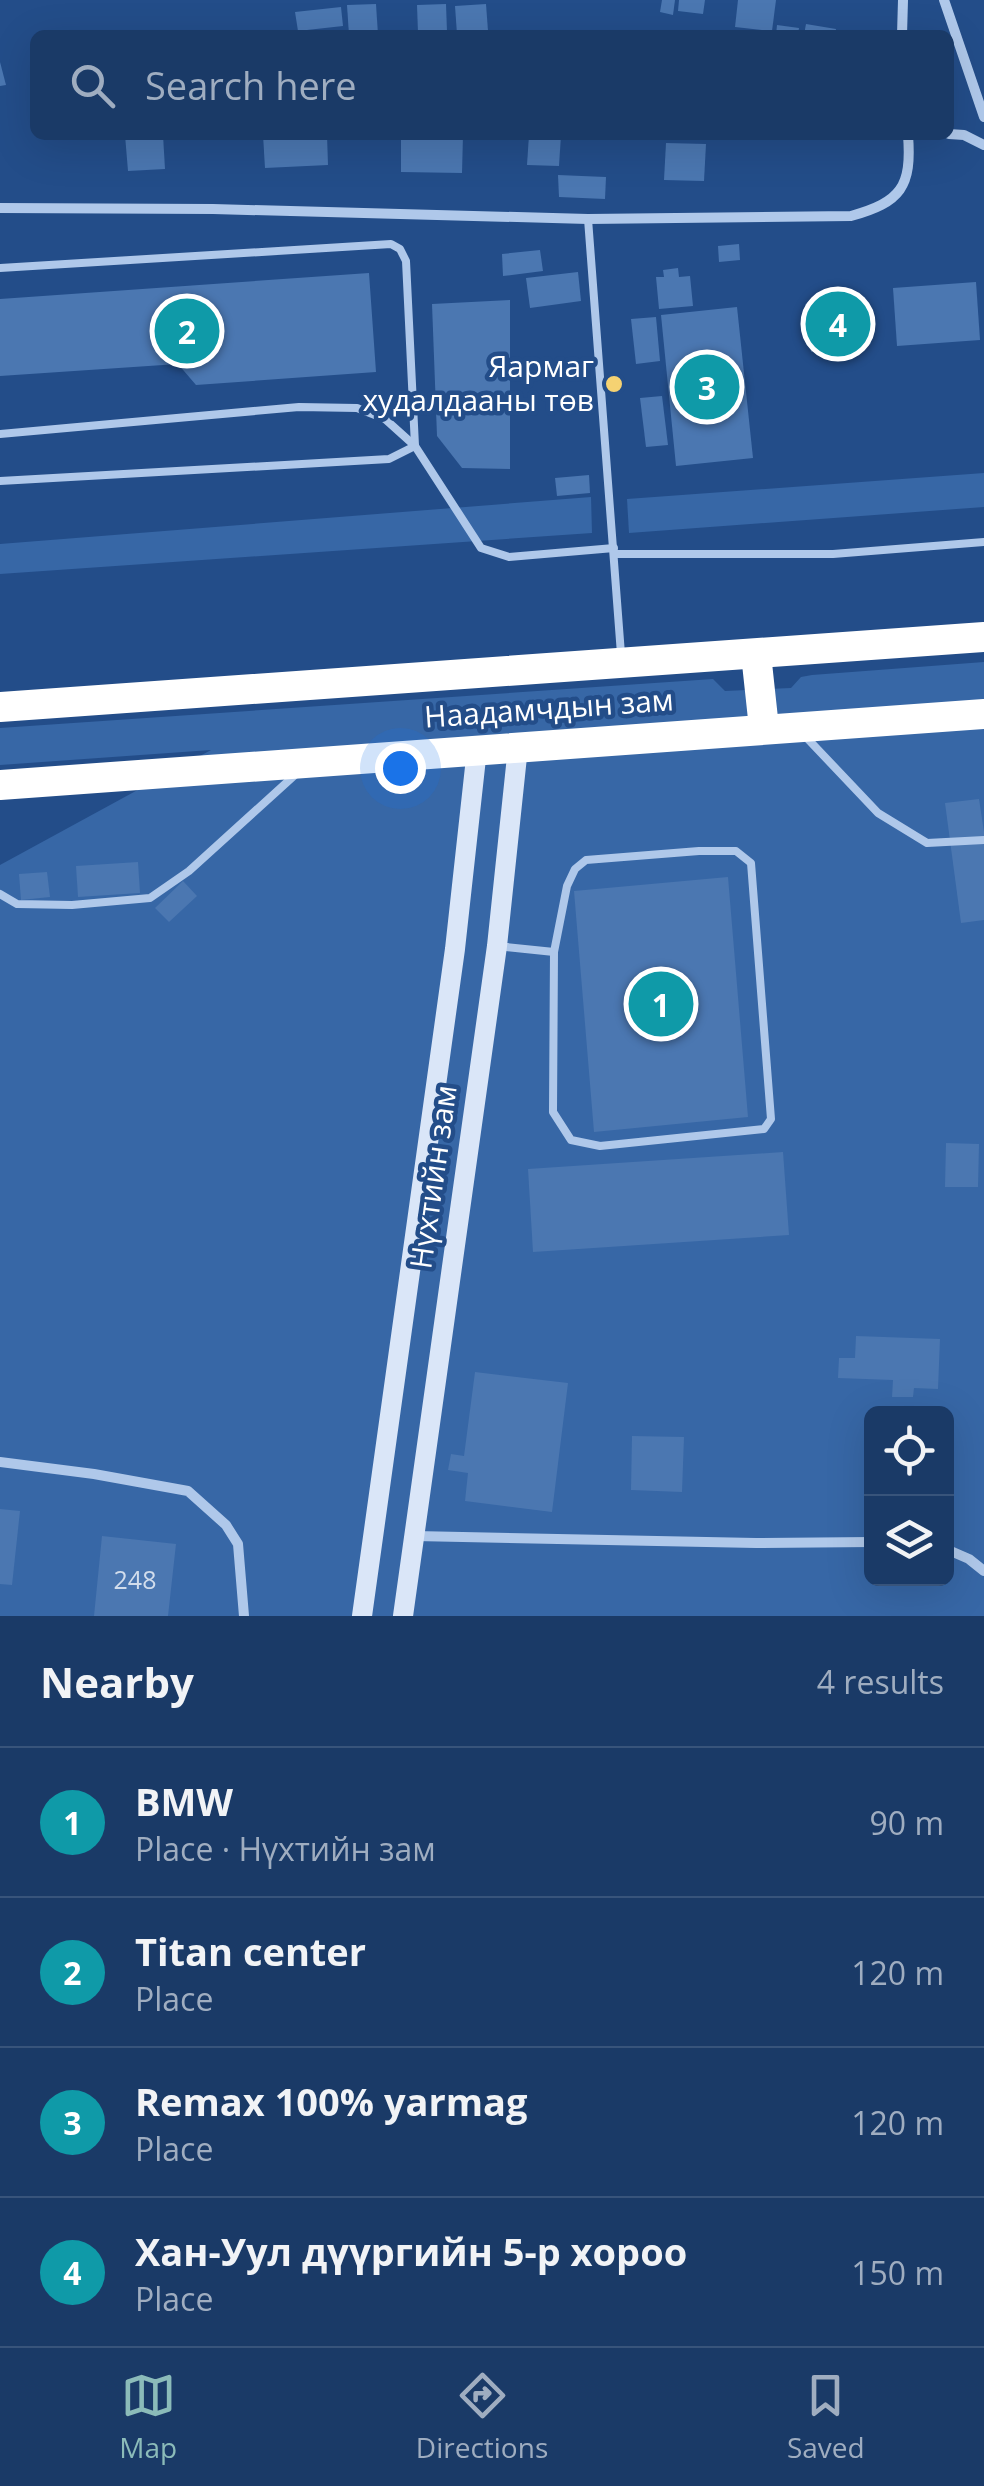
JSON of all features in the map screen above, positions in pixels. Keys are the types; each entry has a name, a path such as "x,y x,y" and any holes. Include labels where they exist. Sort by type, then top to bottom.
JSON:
{"highway":[{"name":"Наадамчдын зам","path":"0,707 984,637"},
{"path":"756,654 764,728"},
{"name":"Наадамчдын зам","path":"0,785 984,714"}],"main road":[{"name":"Нүхтийн зам","path":"403,1616 497,946 518,746"},
{"name":"Нүхтийн зам","path":"362,1616 456,949 477,749"}],"street":[{"path":"902,30 904,0"},
{"path":"944,0 984,117"},
{"path":"954,134 964,135 984,146"},
{"path":"0,208 213,209 588,220 850,216 880,208 901,191 910,165 912,140"},
{"path":"0,1462 188,1491 226,1525 238,1544 244,1616"},
{"path":"414,1536 864,1542"},
{"path":"954,1553 984,1571"}],"lane":[{"path":"588,220 622,664"},
{"path":"0,268 391,244 400,248 406,261 415,446"},
{"path":"0,434 300,407 358,408 385,419 415,446 482,548 509,557 614,551 832,554 984,542"},
{"path":"0,481 389,459 415,446"},
{"path":"796,727 878,812 926,843 984,840"},
{"path":"0,894 17,904 72,905 150,898 189,871 308,762"},
{"path":"736,851 751,862 771,1118 764,1129 600,1146 571,1140 553,1112 554,952 568,886 574,869 586,860 736,851"},
{"path":"497,946 554,952"}],"shaded area":[{"path":"984,473 984,507 629,533 627,499"},
{"path":"591,497 592,533 0,574 0,544"},
{"path":"984,662 984,1616 0,1616 0,865 211,750 0,765 0,728 713,679 725,691 791,688 801,677"}],"building":[{"path":"662,0 675,0 673,15 660,12"},
{"path":"679,0 705,0 703,14 678,11"},
{"path":"738,0 776,0 772,30 735,27"},
{"path":"376,4 378,30 349,30 347,5"},
{"path":"446,4 447,30 418,30 417,5"},
{"path":"486,4 488,30 457,30 455,6"},
{"path":"341,7 343,26 298,30 295,12"},
{"path":"806,24 836,29 836,30 805,30"},
{"path":"777,25 799,28 799,30 776,30"},
{"path":"0,62 6,85 0,86"},
{"path":"125,140 163,140 165,169 128,171"},
{"path":"263,140 327,140 328,165 265,168"},
{"path":"401,140 463,140 462,173 401,172"},
{"path":"529,140 561,140 559,166 527,165"},
{"path":"666,143 706,144 704,181 664,180"},
{"path":"558,175 606,177 605,199 559,197"},
{"path":"739,244 740,260 719,262 718,246"},
{"path":"540,250 543,271 503,276 502,254"},
{"path":"678,268 679,277 690,276 693,306 659,309 656,277 664,277 663,270"},
{"path":"578,272 581,301 530,308 526,278"},
{"path":"369,273 376,372 196,385 178,364 0,376 0,299"},
{"path":"976,282 980,340 897,346 893,288"},
{"path":"865,297 871,344 811,352 805,304"},
{"path":"510,300 510,469 462,468 437,436 432,304"},
{"path":"737,307 753,458 676,466 661,315"},
{"path":"656,317 660,361 636,364 631,319"},
{"path":"662,396 668,445 646,447 640,398"},
{"path":"589,475 590,493 557,496 555,478"},
{"path":"979,799 984,832 984,920 961,923 945,803"},
{"path":"138,862 140,893 78,897 76,866"},
{"path":"47,872 50,897 21,900 19,874"},
{"path":"728,877 748,1117 594,1132 574,891"},
{"path":"183,881 197,896 169,922 155,908"},
{"path":"946,1143 979,1144 978,1187 945,1187"},
{"path":"783,1152 789,1235 533,1252 528,1169"},
{"path":"856,1336 940,1339 938,1389 914,1388 913,1397 892,1397 893,1380 838,1378 839,1358 855,1358"},
{"path":"475,1372 568,1383 552,1512 465,1501 468,1473 448,1470 451,1454 464,1456"},
{"path":"632,1436 684,1437 682,1492 631,1490"},
{"path":"0,1509 20,1511 12,1585 0,1584"},
{"path":"102,1536 176,1544 168,1616 94,1616"}],"place":[{"name":"Хан-Уул дүүргийн 5-р хороо","path":"838,324"},
{"name":"Titan center","path":"187,331"},
{"name":"Яармаг худалдааны төв","path":"614,384"},
{"name":"Remax 100% yarmag","path":"707,387"},
{"name":"BMW","path":"661,1004"}]}
